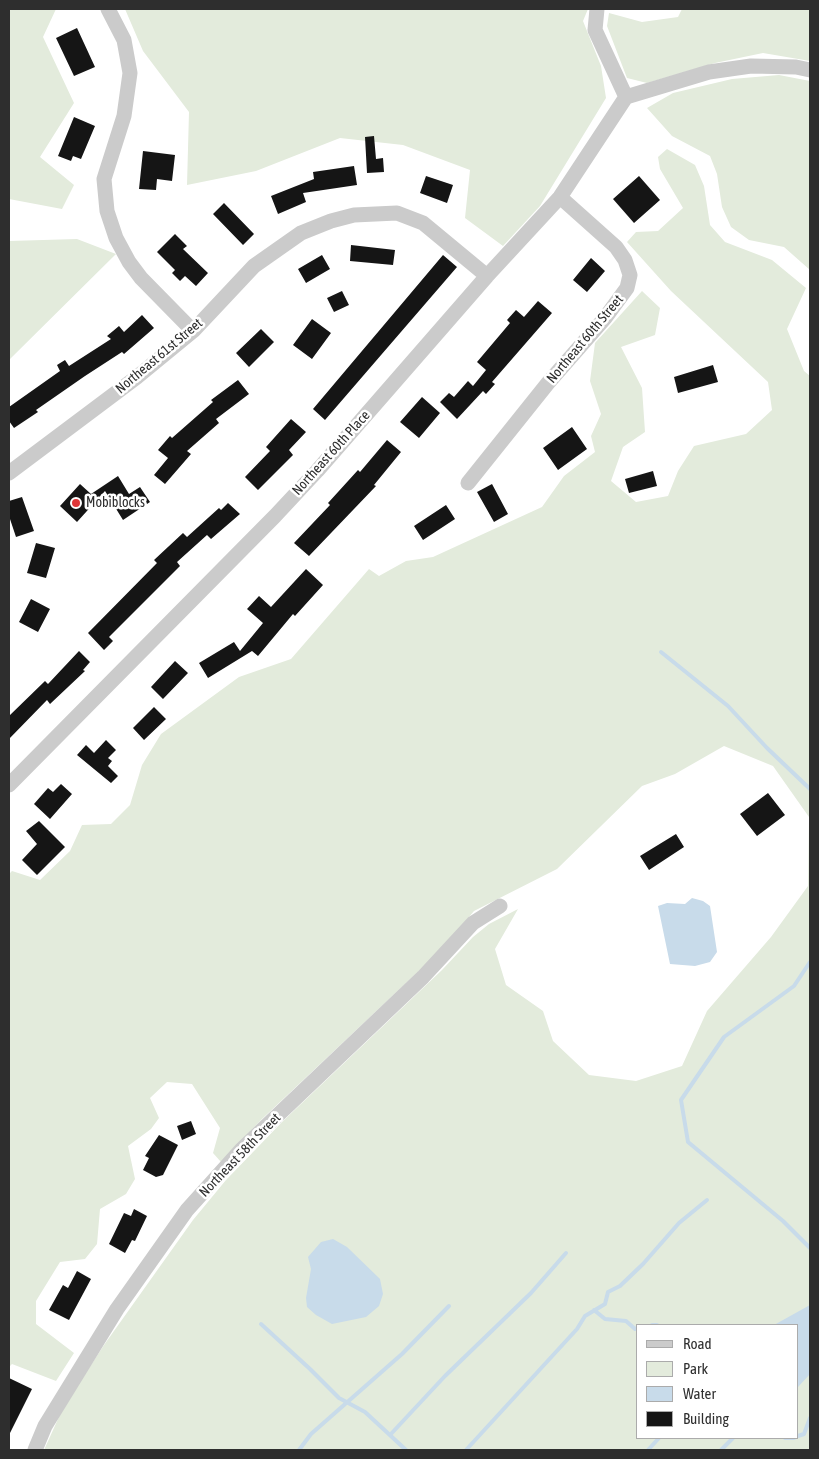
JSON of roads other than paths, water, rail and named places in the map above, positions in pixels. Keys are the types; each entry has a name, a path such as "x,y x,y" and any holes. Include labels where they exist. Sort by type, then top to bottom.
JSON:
{"street":[{"path":"108,9 124,40 130,74 124,116 104,179 107,211 116,238 129,262 193,331"},
{"path":"596,15 595,30 626,97 709,72 751,66 796,67 810,70"},
{"name":"Northeast 60th Place","path":"9,785 275,516 487,276 560,197 626,97"},
{"name":"Northeast 60th Street","path":"468,483 548,383 605,318 627,288 630,275 625,260 616,247 560,197"},
{"name":"Northeast 61st Street","path":"9,473 73,427 193,331 260,260 301,233 331,221 354,215 397,213 409,216 423,223 487,276"},
{"name":"Northeast 58th Street","path":"35,1450 45,1426 117,1309 186,1210 241,1150 423,977 473,923 500,906"}],"water":[{"path":"692,898 703,901 710,906 717,952 710,962 695,966 670,964 658,906 667,903 685,904"},
{"path":"333,1239 347,1247 380,1279 383,1294 379,1306 366,1317 332,1324 316,1315 307,1307 306,1298 311,1269 308,1257 321,1242"},
{"path":"810,1305 810,1374 799,1386 799,1324 776,1324"}],"waterway":[{"path":"661,652 728,706 767,748 810,789"},
{"path":"810,962 794,986 724,1037 681,1100 688,1142 783,1221 810,1248"},
{"path":"466,1450 577,1329 585,1316 605,1304 608,1292 620,1286 643,1264 679,1223 707,1200"},
{"path":"390,1435 445,1376 531,1293 566,1253"},
{"path":"299,1450 311,1434 402,1354 449,1306"},
{"path":"594,1310 605,1319 626,1321 636,1329"},
{"path":"261,1324 339,1398 365,1412 406,1450"},
{"path":"799,1436 804,1434 810,1418"},
{"path":"648,1450 658,1439"},
{"path":"721,1450 732,1439"}],"place":[{"name":"Mobiblocks","path":"76,503"}]}
